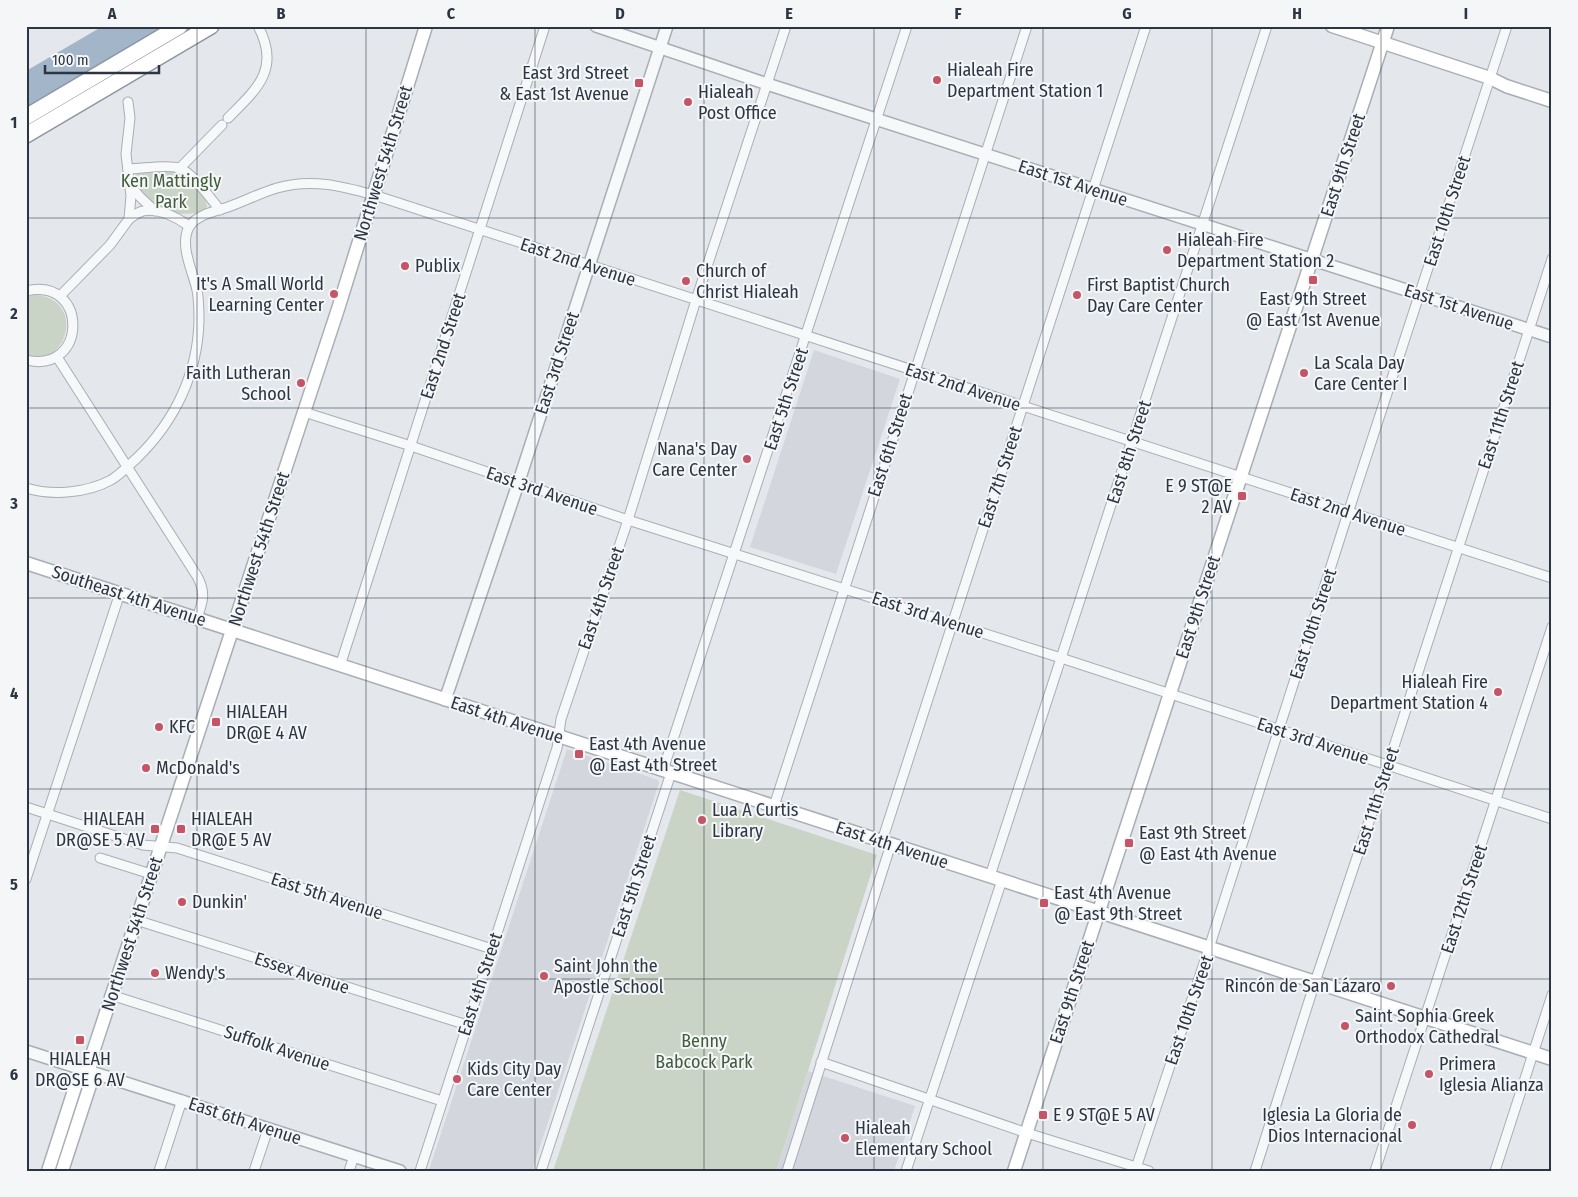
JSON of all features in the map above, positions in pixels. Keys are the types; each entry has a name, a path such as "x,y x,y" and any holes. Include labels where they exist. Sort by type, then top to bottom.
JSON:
{"highway":[{"path":"26,117 180,26"},
{"path":"26,135 211,26"}],"main road":[{"name":"Northwest 54th Street","path":"62,1171 91,1082 90,1071 93,1052 111,995 304,412 426,26"},
{"path":"1332,26 1490,78 1506,86 1552,101"},
{"name":"East 9th Street","path":"1014,1171 1388,26"},
{"path":"1490,78 1508,79 1552,93"},
{"name":"Southeast 4th Avenue","path":"26,563 232,630"},
{"name":"East 4th Avenue","path":"232,630 1552,1059"},
{"name":"Northwest 54th Street","path":"48,1171 77,1081 90,1071"}],"street":[{"path":"179,168 257,89 266,64 267,49 258,26"},
{"name":"East 2nd Street","path":"340,666 545,26"},
{"name":"East 1st Avenue","path":"596,26 877,120 1552,337"},
{"name":"East 3rd Street","path":"445,700 518,484 667,26"},
{"name":"East 4th Street","path":"420,1171 557,748 561,719 628,520 696,300 786,26"},
{"name":"East 5th Street","path":"541,1171 735,554 907,26"},
{"name":"East 6th Street","path":"774,806 1027,26"},
{"name":"East 7th Street","path":"787,1171 953,623 1146,26"},
{"name":"East 8th Street","path":"906,1171 930,1100 1061,658 1267,26"},
{"name":"East 10th Street","path":"1135,1169 1210,948 1348,512 1507,26"},
{"path":"128,102 130,118 126,147 131,201 129,218"},
{"path":"128,169 179,168 191,176 220,210"},
{"name":"East 2nd Avenue","path":"190,226 197,219 220,210 278,188 300,183 327,183 374,195 1552,578"},
{"path":"130,184 140,197 156,211"},
{"path":"26,488 49,492 88,489 113,479 150,444 169,420 182,395 194,361 199,330 199,306 186,248 186,234 190,226 178,218 156,211 144,210 129,218 105,251 60,296"},
{"name":"East 11th Street","path":"1255,1171 1552,259"},
{"path":"26,291 43,290 60,296 71,311 74,327 67,346 57,357 45,361 26,360"},
{"path":"57,357 126,468 200,581 204,596 197,618"},
{"name":"East 3rd Avenue","path":"304,412 411,446 628,520 953,623 1552,819"},
{"path":"26,880 120,593"},
{"name":"East 12th Street","path":"1375,1171 1552,627"},
{"name":"East 5th Avenue","path":"26,807 142,845 177,848 492,949"},
{"path":"100,858 151,874"},
{"name":"Essex Avenue","path":"136,920 467,1025"},
{"name":"Suffolk Avenue","path":"111,995 442,1101"},
{"path":"1495,1171 1552,995"},
{"name":"East 6th Avenue","path":"26,1051 400,1171"},
{"path":"820,1062 1135,1169 1149,1171"},
{"path":"159,1171 182,1100"},
{"path":"254,1171 268,1129"},
{"path":"350,1171 354,1156"}],"shaded area":[{"path":"814,350 900,379 836,574 750,547"},
{"name":"Saint John the Apostle School","path":"567,749 658,780 659,783 532,1171 429,1170"},
{"name":"Hialeah Elementary School","path":"808,1071 915,1106 894,1171 776,1171"}],"green space":[{"name":"Ken Mattingly Park","path":"174,171 189,181 203,196 207,206 205,210 185,214 163,210 151,204 135,187 134,176 138,173"},
{"path":"33,295 50,299 61,307 66,319 66,332 61,344 52,353 41,358 26,356 26,297"},
{"name":"Benny Babcock Park","path":"680,790 877,855 776,1171 553,1171"}],"water":[{"path":"103,26 164,26 26,107 26,71"}],"place":[{"name":"Hialeah Fire Department Station 1","path":"937,80"},
{"name":"East 3rd Street & East 1st Avenue","path":"639,83"},
{"name":"Hialeah Post Office","path":"688,102"},
{"name":"Hialeah Fire Department Station 2","path":"1167,250"},
{"name":"Publix","path":"405,266"},
{"name":"East 9th Street @ East 1st Avenue","path":"1313,280"},
{"name":"Church of Christ Hialeah","path":"686,281"},
{"name":"It's A Small World Learning Center","path":"334,294"},
{"name":"First Baptist Church Day Care Center","path":"1077,295"},
{"name":"La Scala Day Care Center I","path":"1304,373"},
{"name":"Faith Lutheran School","path":"301,383"},
{"name":"Nana's Day Care Center","path":"747,459"},
{"name":"E 9 ST@E 2 AV","path":"1242,496"},
{"name":"Hialeah Fire Department Station 4","path":"1498,692"},
{"name":"HIALEAH DR@E 4 AV","path":"216,722"},
{"name":"KFC","path":"159,727"},
{"name":"East 4th Avenue @ East 4th Street","path":"579,754"},
{"name":"McDonald's","path":"146,768"},
{"name":"Lua A Curtis Library","path":"702,820"},
{"name":"HIALEAH DR@SE 5 AV","path":"155,829"},
{"name":"HIALEAH DR@E 5 AV","path":"181,829"},
{"name":"East 9th Street @ East 4th Avenue","path":"1129,843"},
{"name":"Dunkin'","path":"182,902"},
{"name":"East 4th Avenue @ East 9th Street","path":"1044,903"},
{"name":"Wendy's","path":"155,973"},
{"name":"Saint John the Apostle School","path":"544,976"},
{"name":"Rincón de San Lázaro","path":"1391,986"},
{"name":"Saint Sophia Greek Orthodox Cathedral","path":"1345,1026"},
{"name":"HIALEAH DR@SE 6 AV","path":"80,1040"},
{"name":"Primera Iglesia Alianza","path":"1429,1074"},
{"name":"Kids City Day Care Center","path":"457,1079"},
{"name":"E 9 ST@E 5 AV","path":"1043,1115"},
{"name":"Iglesia La Gloria de Dios Internacional","path":"1412,1125"},
{"name":"Hialeah Elementary School","path":"845,1138"}]}
